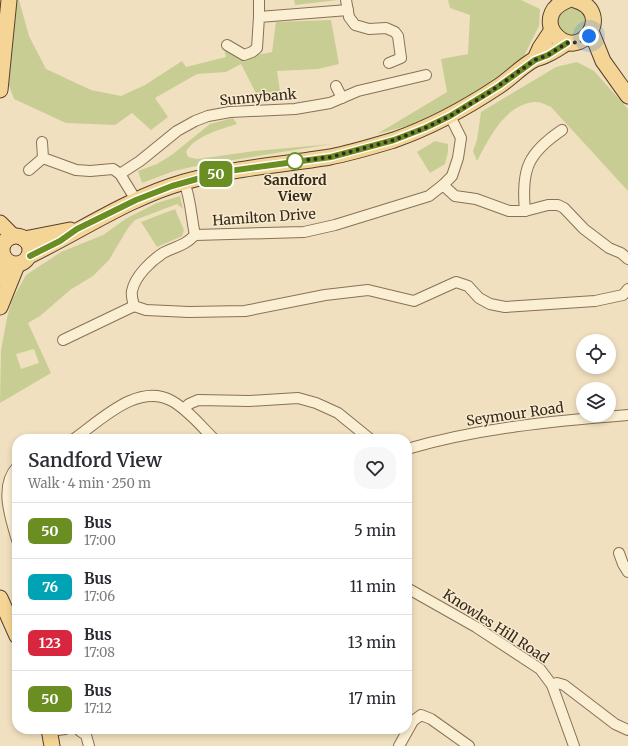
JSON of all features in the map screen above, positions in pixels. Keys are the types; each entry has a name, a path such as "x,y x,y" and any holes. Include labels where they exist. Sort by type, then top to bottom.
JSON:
{"main road":[{"path":"0,90 9,0"},
{"path":"568,0 551,6 550,21 552,30 558,38 574,42 603,61"},
{"path":"11,255 60,241 77,229 136,200 184,182 222,172 257,166 331,157 394,140 450,116 499,86 535,60 574,42 591,31 594,25 591,11 587,6 575,0"},
{"path":"535,60 540,48 552,30"},
{"path":"591,31 603,61 628,96"},
{"path":"0,223 30,246 11,255 0,279"},
{"path":"0,307 11,255 8,238 77,229"},
{"path":"1,601 12,625"}],"street":[{"path":"227,45 244,55 257,48 259,0"},
{"path":"259,17 347,5 349,17 355,26 369,29 386,28 395,32 398,36 401,58 389,63"},
{"name":"Sunnybank","path":"120,174 140,161 177,131 208,116 230,112 295,109 330,103 358,92 426,75"},
{"path":"336,86 342,98"},
{"name":"Hamilton Drive","path":"195,235 304,232 336,225 429,196 444,186 452,176 458,158 461,138 450,116"},
{"path":"525,211 524,198 528,162 547,141 562,130"},
{"path":"42,142 43,158"},
{"path":"43,158 64,167 76,170 113,170 120,174 136,200"},
{"path":"29,170 43,158"},
{"path":"134,306 132,291 139,276 150,263 164,253 186,244 195,235 189,198 184,182"},
{"path":"444,186 455,196 476,199 509,211 525,211 548,205 558,205 564,208 584,229 609,248 628,259"},
{"path":"63,340 134,306 153,311 245,311 324,295 368,290 414,301 456,282 468,286 479,298 490,304 506,307 595,301 623,295 628,289"},
{"path":"81,434 120,407 143,396 162,397 184,409 209,434"},
{"path":"184,409 189,404 198,400 249,401 298,398 316,403 338,413 364,434"},
{"name":"Seymour Road","path":"412,448 503,427 628,415"},
{"path":"12,471 4,478 2,486 5,506 12,526"},
{"path":"619,553 622,564 628,572"},
{"name":"Knowles Hill Road","path":"412,591 476,627 540,669 552,685 574,746"},
{"path":"552,685 557,683 564,685 615,724 628,730"},
{"path":"412,723 421,715 431,718 469,746"},
{"path":"85,734 89,746"},
{"path":"399,746 406,734"}],"green space":[{"path":"15,0 19,0 29,36 46,69 91,90 121,96 145,85 182,61 186,67 226,57 223,45 241,58 272,52 276,22 331,20 339,64 318,69 277,71 281,98 259,99 241,64 226,72 197,74 155,98 168,117 151,130 132,113 115,125 66,123 14,99 8,83"},
{"path":"294,0 338,0 295,5"},
{"path":"448,0 521,0 540,9 539,26 524,56 490,82 458,102 411,125 377,134 447,92 441,59 468,54 470,15 450,8"},
{"path":"567,6 580,7 589,24 577,39 559,33 557,14"},
{"path":"577,62 594,71 628,109 628,191 551,107 538,102 525,104 516,108 507,115 493,132 477,161 473,151 477,140 481,112 556,67"},
{"path":"233,118 237,124 202,137 190,146 186,152 188,157 197,159 255,151 332,144 196,166 174,171 142,183 138,171 157,164 173,154 210,124"},
{"path":"435,141 448,144 448,152 445,164 430,173 417,152"},
{"path":"180,196 183,209 177,204 135,220 128,228 109,260 93,276 70,290 40,316 28,323 51,373 0,403 1,350 7,318 12,300 26,275 61,252 103,235 127,218 157,203","holes":["34,349 39,363 21,369 16,354"]},
{"path":"175,209 184,230 182,236 157,247 141,222"}],"bus line":[{"name":"50","path":"30,256 60,241 77,229 159,190 222,172 264,165 331,157 394,140 425,128 450,116 499,86 535,60 548,55 567,43"}],"place":[{"name":"Sandford View","path":"295,161"}],"route":[{"path":"295,161 291,162 331,157 394,140 425,128 450,116 487,94 535,60 548,55 567,43 580,42 589,36"}]}
